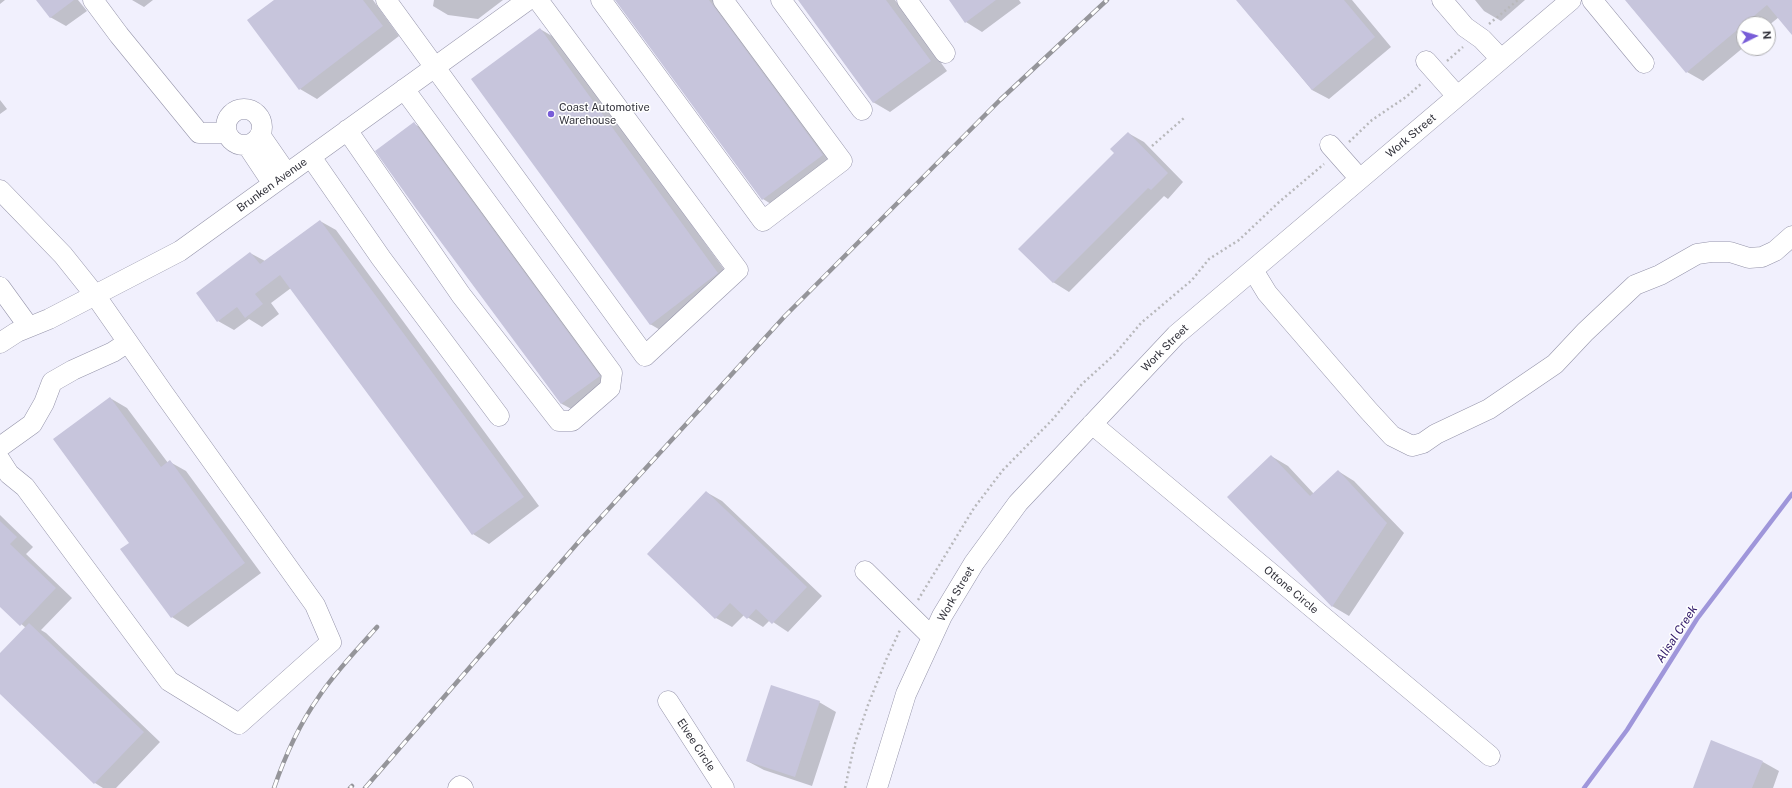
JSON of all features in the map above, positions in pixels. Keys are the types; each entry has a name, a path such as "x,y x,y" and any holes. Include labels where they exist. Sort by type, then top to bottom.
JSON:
{"street":[{"path":"93,0 118,35 199,132 227,133"},
{"path":"386,0 644,356 738,270 538,0"},
{"name":"Brunken Avenue","path":"0,343 17,332 95,295 180,251 528,0"},
{"path":"601,0 763,221 842,161 723,0"},
{"path":"781,0 862,110"},
{"path":"907,0 945,53"},
{"path":"1442,0 1464,27 1482,39 1501,59"},
{"name":"Work Street","path":"877,788 906,694 942,616 974,563 1018,503 1176,335 1571,0"},
{"path":"1592,0 1644,63"},
{"path":"1426,61 1458,96"},
{"path":"347,130 461,295 559,421 572,421 610,388 612,374 404,88"},
{"path":"239,110 245,110 256,114 260,119 262,130 253,140 237,144 229,138 227,133 227,122 230,116 239,110"},
{"path":"253,140 280,179"},
{"path":"1330,145 1360,179"},
{"path":"311,157 381,258 499,416"},
{"path":"0,190 63,254 95,295 315,605 331,642 239,724 169,681 24,487 9,474 0,460"},
{"path":"1252,270 1267,293 1373,416 1392,436 1412,446 1423,443 1436,434 1489,409 1555,364 1585,332 1635,285 1660,275 1697,254 1730,252 1748,258 1762,257 1775,251 1792,236"},
{"path":"0,287 29,327"},
{"path":"0,447 32,424 44,403 52,382 73,370 113,352 128,342"},
{"name":"Ottone Circle","path":"1092,424 1490,756"},
{"path":"865,571 932,637"},
{"name":"Elvee Circle","path":"668,701 724,788"},
{"path":"458,788 460,786 463,788"}],"path":[{"path":"1152,146 1184,118"}],"shaded area":[{"path":"0,0 1792,0 1792,788 0,788"}],"building":[{"path":"36,0 74,0 50,18"},
{"path":"274,0 363,0 383,26 299,90 247,20"},
{"path":"615,0 709,0 823,155 762,200"},
{"path":"798,0 886,0 931,61 873,103"},
{"path":"949,0 996,0 965,23"},
{"path":"1236,0 1344,0 1375,37 1312,90"},
{"path":"1625,0 1792,0 1792,35 1767,5 1754,16 1736,16 1736,31 1686,73"},
{"path":"540,28 718,273 650,325 471,79"},
{"path":"414,122 600,376 561,404 375,151"},
{"path":"1128,132 1168,173 1151,190 1148,188 1053,283 1018,249 1114,153 1110,149"},
{"path":"320,220 524,497 472,535 280,275 255,294 263,304 245,318 237,307 217,322 196,293 250,252 260,264"},
{"path":"110,397 161,467 170,460 245,563 171,618 120,549 129,543 53,439"},
{"path":"1271,455 1310,496 1338,470 1387,523 1332,607 1227,497"},
{"path":"706,491 807,587 772,624 756,609 747,619 730,603 715,619 647,554"},
{"path":"0,521 17,537 10,544 56,588 20,626 0,607"},
{"path":"29,623 144,732 94,784 0,694 0,653"},
{"path":"771,685 820,701 795,777 746,761"},
{"path":"1711,740 1763,761 1752,788 1693,788"}],"waterway":[{"name":"Alisal Creek","path":"1584,788 1627,730 1697,619 1792,494"}],"railway":[{"path":"365,788 582,538 785,316 1000,100 1107,0"},
{"path":"274,788 293,741 311,708 339,670 377,627"}],"place":[{"name":"Coast Automotive Warehouse","path":"551,114"}]}
